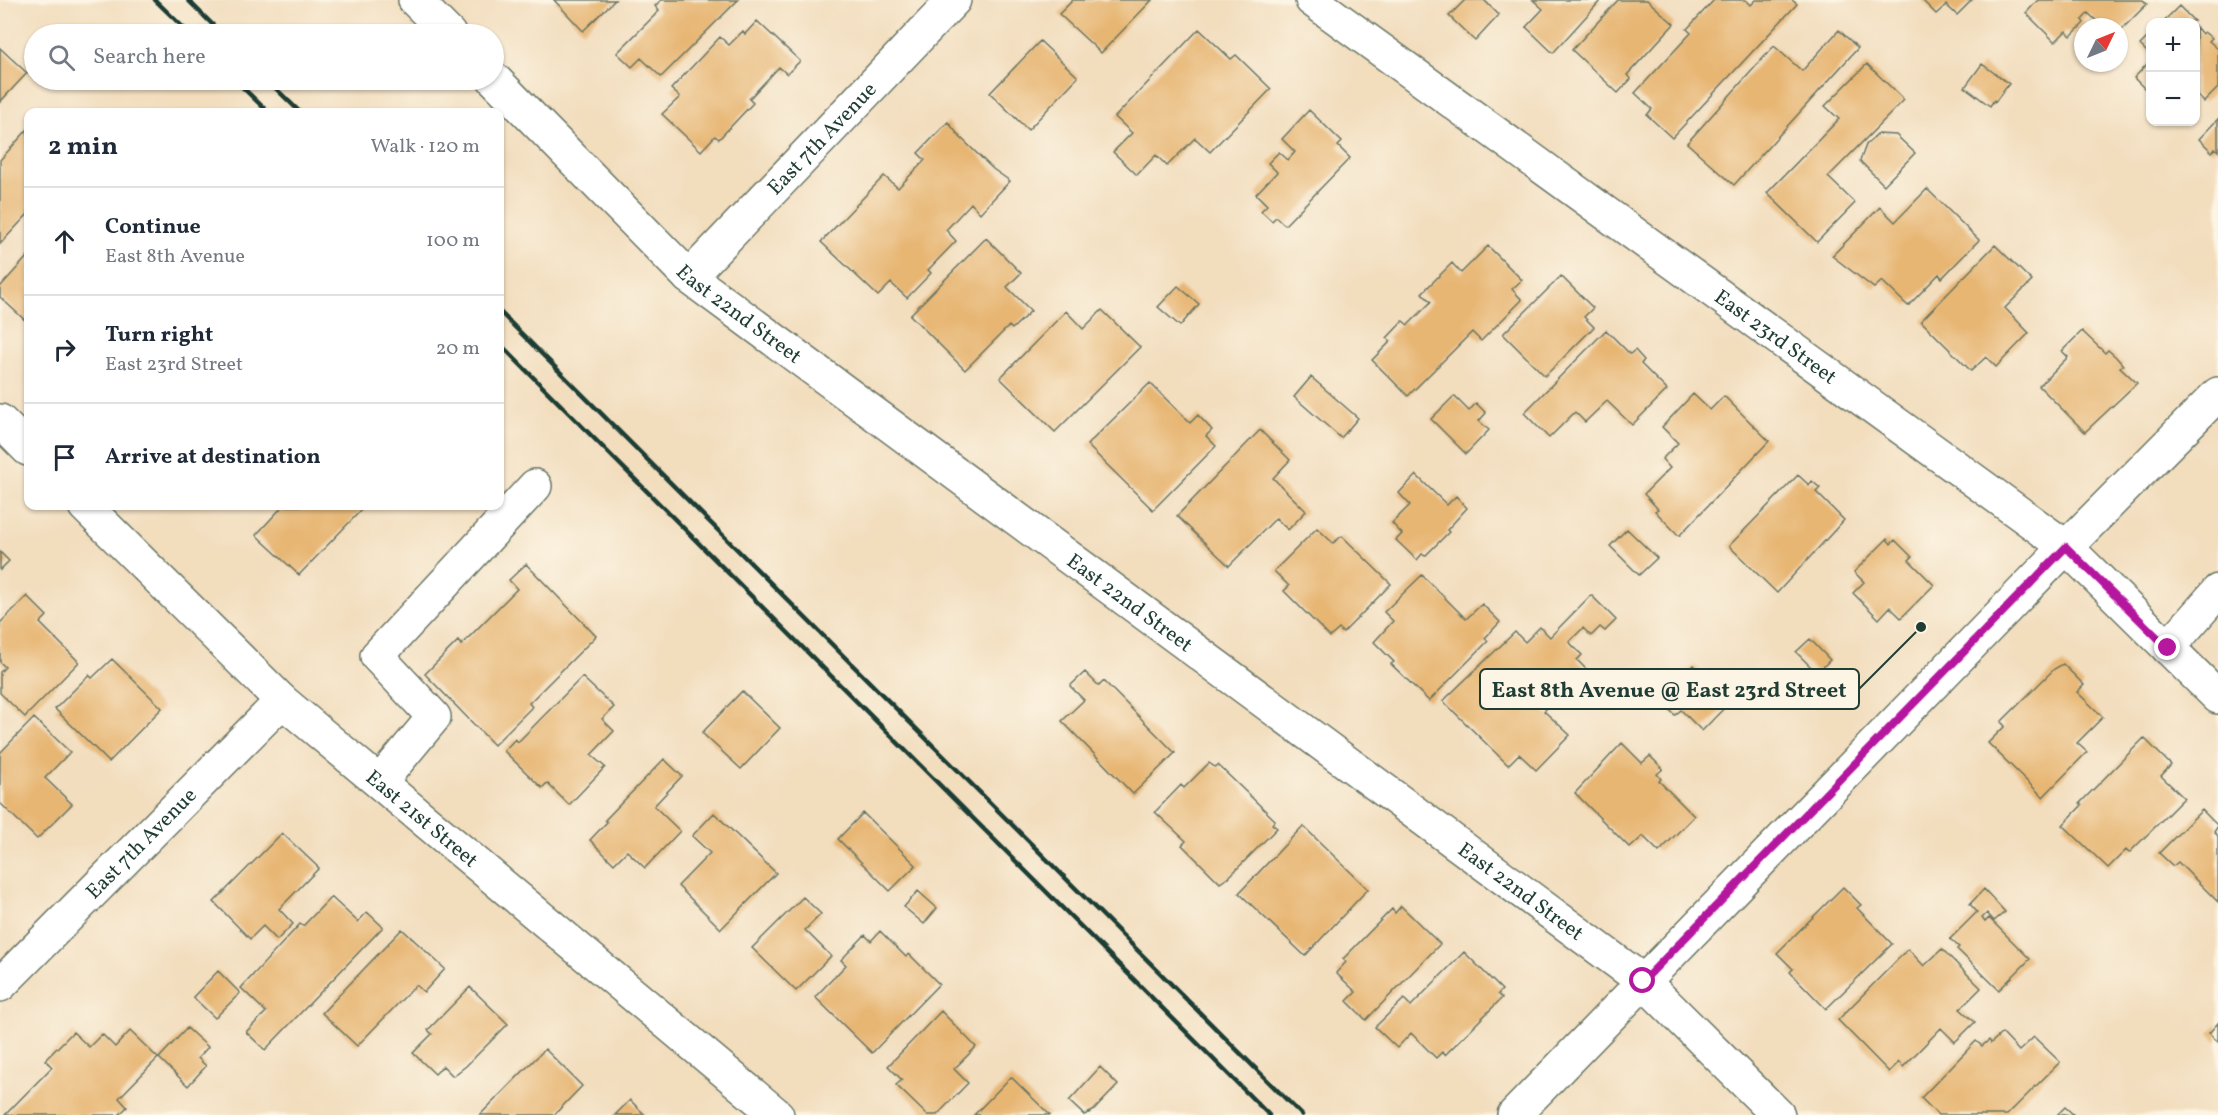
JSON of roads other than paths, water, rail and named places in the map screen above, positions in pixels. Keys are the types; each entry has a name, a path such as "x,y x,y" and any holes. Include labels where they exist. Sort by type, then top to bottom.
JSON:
{"street":[{"path":"415,0 439,24"},
{"name":"East 7th Avenue","path":"688,277 954,0"},
{"name":"East 23rd Street","path":"1312,0 2066,547 2218,697"},
{"name":"East 22nd Street","path":"504,89 688,277 1643,981 1778,1115"},
{"path":"1514,1115 2066,547 2218,394"},
{"path":"0,421 24,445"},
{"path":"380,782 434,717 377,656 535,486"},
{"name":"East 21st Street","path":"89,510 282,701 777,1115"},
{"path":"2168,648 2218,591"},
{"name":"East 7th Avenue","path":"0,985 282,701"}],"railway":[{"path":"155,0 180,24"},
{"path":"188,0 212,24"},
{"path":"245,90 264,108"},
{"path":"277,90 296,108"},
{"path":"504,316 1302,1115"},
{"path":"504,348 1269,1115"}],"place":[{"name":"East 8th Avenue @ East 23rd Street","path":"1921,627"}]}
